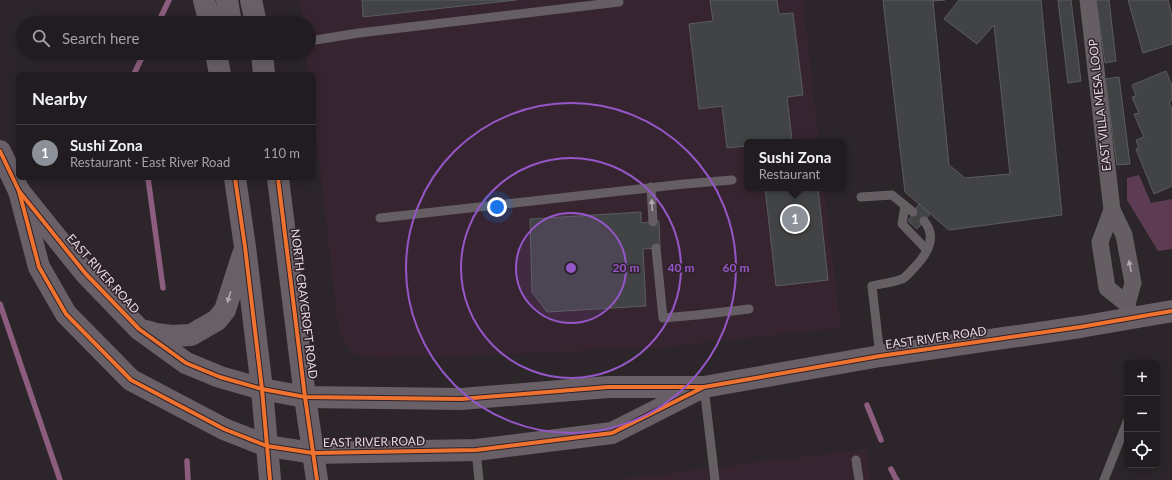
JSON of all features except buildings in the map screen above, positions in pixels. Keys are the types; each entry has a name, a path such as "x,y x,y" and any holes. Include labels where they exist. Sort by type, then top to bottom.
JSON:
{"street":[{"path":"204,0 208,16"},
{"path":"226,0 229,16"},
{"path":"251,0 254,16"},
{"name":"EAST VILLA MESA LOOP","path":"1088,0 1112,210"},
{"path":"217,60 220,72"},
{"path":"263,60 264,72"},
{"name":"EAST RIVER ROAD","path":"0,151 19,191 39,267 66,314 131,380 224,429 268,446 314,452 343,453 476,450 612,433 704,387"},
{"path":"235,180 262,389 270,480"},
{"name":"NORTH CRAYCROFT ROAD","path":"278,180 305,397 317,480"},
{"name":"EAST RIVER ROAD","path":"19,191 85,273 139,329 186,363 220,377 262,389 305,397 461,399 608,387 704,387 1128,311 1172,311"},
{"path":"1112,210 1124,235 1134,284 1128,311"},
{"path":"1112,210 1100,242 1107,288 1128,311"},
{"path":"139,329 156,334 172,336 191,335 217,320 225,310 245,247"}],"lane":[{"path":"316,40 359,33 619,2"},
{"path":"380,218 732,180"},
{"path":"650,188 653,222"},
{"path":"861,197 892,195 913,212"},
{"path":"905,206 902,224 927,250"},
{"path":"880,356 872,286 903,278 922,260 929,246 930,236 928,227 924,221"},
{"path":"656,248 663,318 748,309"},
{"path":"704,387 715,480"},
{"path":"1104,480 1124,430"},
{"path":"476,450 479,480"},
{"path":"856,460 858,480"}],"shaded area":[{"path":"300,0 803,0 819,139 744,139 744,191 824,191 841,328 655,348 380,359 353,353 339,335 316,135 316,72 309,72 307,60 316,60 316,16 302,16"},
{"path":"1139,175 1151,203 1172,199 1172,249 1158,251 1127,200 1127,178"},
{"path":"867,449 871,480 614,480"}],"waterway":[{"path":"161,16 169,0"},
{"path":"135,72 141,60"},
{"path":"148,180 163,288"},
{"path":"0,304 60,480"},
{"path":"867,405 881,440"},
{"path":"187,461 188,480"},
{"path":"891,469 897,480"}],"cycle path":[{"path":"0,151 19,191 39,267 66,314 131,380 224,429 267,446 313,453 476,450 612,433 702,388"},
{"path":"235,180 262,389 270,480"},
{"path":"278,180 305,397 317,480"},
{"path":"19,191 85,273 139,329 186,363 220,377 262,389 305,397 461,399 608,387 704,387 880,356 1080,327 1172,311"}],"place":[{"name":"Sushi Zona","path":"795,219"}]}
